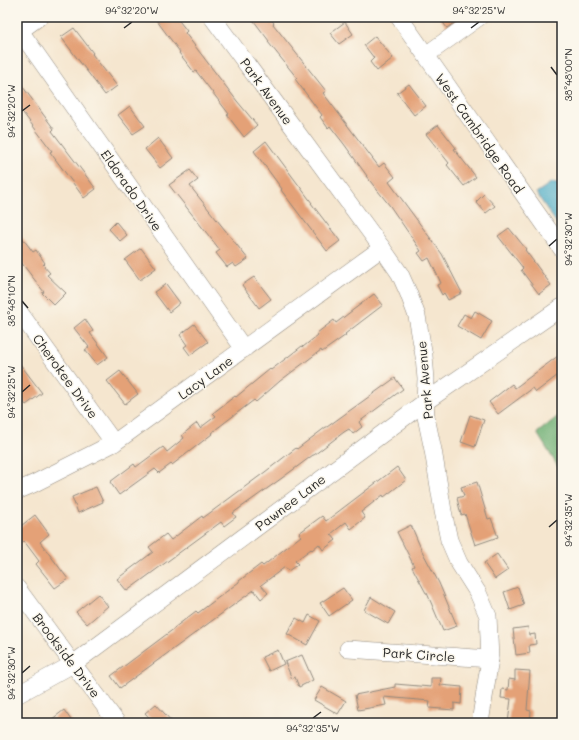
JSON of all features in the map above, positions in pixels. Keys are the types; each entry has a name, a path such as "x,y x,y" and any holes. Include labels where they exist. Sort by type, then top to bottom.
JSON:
{"street":[{"path":"19,32 38,17"},
{"name":"Park Avenue","path":"212,17 382,248 400,274 408,292 417,316 424,356 426,379 426,417 449,540 459,563 478,593 488,616 490,659 480,723"},
{"name":"West Cambridge Road","path":"399,17 562,249"},
{"path":"426,56 478,17"},
{"name":"Eldorado Drive","path":"19,32 244,349"},
{"name":"Lacy Lane","path":"17,490 33,484 114,443 382,248"},
{"name":"Pawnee Lane","path":"17,695 73,664 425,402 562,307"},
{"name":"Cherokee Drive","path":"17,308 114,443"},
{"name":"Brookside Drive","path":"17,588 117,723"},
{"name":"Park Circle","path":"348,649 490,659"}],"green space":[{"path":"562,413 562,481 560,470 537,433"}],"water":[{"path":"552,182 562,186 562,231 536,193"}],"building":[{"path":"154,17 176,17 187,31 185,33 257,125 244,137 227,115 229,114 196,71 194,72 179,53 180,52"},
{"path":"251,17 269,17 326,91 323,93 379,167 384,163 395,177 389,182 442,254 462,293 448,300 444,293 442,295 437,285 441,283 429,258 424,261 418,253 421,251 390,206 330,126 328,128 320,117 322,115 295,79 297,78 268,42 269,41"},
{"path":"439,17 462,17 447,28"},
{"path":"345,22 353,34 339,44 330,33"},
{"path":"74,28 117,86 105,95 61,37"},
{"path":"375,36 393,58 377,71 370,62 374,58 364,45"},
{"path":"17,79 54,129 52,131 96,189 84,198 50,152 52,151 17,105"},
{"path":"409,84 426,106 414,115 397,93"},
{"path":"130,106 145,126 133,134 118,115"},
{"path":"438,125 456,148 454,149 476,177 464,186 447,165 449,163 426,134"},
{"path":"158,138 173,158 160,168 145,149"},
{"path":"266,141 340,241 327,251 254,151"},
{"path":"190,170 198,180 190,186 248,259 236,267 233,263 227,267 216,253 220,250 169,185"},
{"path":"484,194 495,206 486,213 476,202"},
{"path":"116,222 127,235 120,241 109,229"},
{"path":"509,228 526,249 525,250 551,285 539,294 521,270 523,268 498,236"},
{"path":"17,231 33,252 36,250 45,263 43,265 50,273 47,275 66,293 54,305 42,293 44,292 17,257"},
{"path":"141,248 156,268 140,280 125,260"},
{"path":"254,277 271,299 259,308 242,285"},
{"path":"166,284 180,303 169,312 154,292"},
{"path":"374,294 383,305 345,334 346,335 322,352 321,350 280,381 256,402 254,400 172,465 171,464 159,473 155,469 119,495 110,482 134,464 136,467 163,447 167,452 184,438 182,435 197,423 200,428 216,416 213,413 235,396 236,397 270,369 271,370 302,346 303,347 318,335 317,333 334,320 336,323"},
{"path":"475,311 492,321 481,340 457,326 464,314 471,318"},
{"path":"85,319 93,331 90,333 108,357 97,365 85,350 89,347 74,328"},
{"path":"194,324 208,342 190,355 184,347 187,345 180,335"},
{"path":"562,353 562,372 536,392 533,388 498,414 489,402 512,384 515,388"},
{"path":"17,360 42,393 26,405 17,394"},
{"path":"120,371 138,394 125,404 107,381"},
{"path":"395,378 403,389 359,422 362,427 353,434 349,429 344,432 233,513 236,517 224,526 221,522 127,591 117,579 153,552 149,547 166,534 171,540 202,516 203,518 296,448 297,449"},
{"path":"470,415 484,420 475,447 461,442"},
{"path":"397,467 406,480 361,512 365,518 351,529 346,522 331,534 336,540 323,550 319,544 295,561 298,564 288,571 285,567 261,585 268,593 261,599 254,590 120,688 111,676 196,611 198,613 261,564 263,566 301,536 299,533 322,516 326,521"},
{"path":"477,482 488,519 491,518 498,537 475,545 465,514 461,515 457,498 464,496 461,487"},
{"path":"96,487 103,502 78,513 72,497"},
{"path":"35,515 49,534 40,542 68,579 55,588 36,564 39,561 24,541 22,543 17,537 17,529"},
{"path":"411,525 422,551 439,583 457,626 443,631 427,593 412,567 414,566 397,532"},
{"path":"497,554 508,570 495,579 484,563"},
{"path":"518,587 524,605 510,610 504,592"},
{"path":"343,588 352,600 329,616 320,603"},
{"path":"98,594 108,606 87,624 76,612"},
{"path":"371,597 395,612 388,624 364,610"},
{"path":"309,615 320,621 307,645 287,634 296,618 305,623"},
{"path":"528,627 529,635 535,634 536,644 529,645 530,653 516,655 513,629"},
{"path":"278,650 284,664 269,671 262,657"},
{"path":"302,655 313,680 299,687 295,677 292,679 285,662"},
{"path":"515,670 530,671 527,710 531,711 530,723 508,723 511,699 501,698 502,689 508,690 509,679 515,680"},
{"path":"431,678 441,678 440,685 462,687 461,704 454,703 454,710 429,708 430,701 384,697 386,705 358,710 355,695 395,687 395,684 431,687"},
{"path":"322,687 346,701 338,714 314,700"},
{"path":"156,704 173,723 154,723 145,713"},
{"path":"64,710 73,723 47,723"}]}
